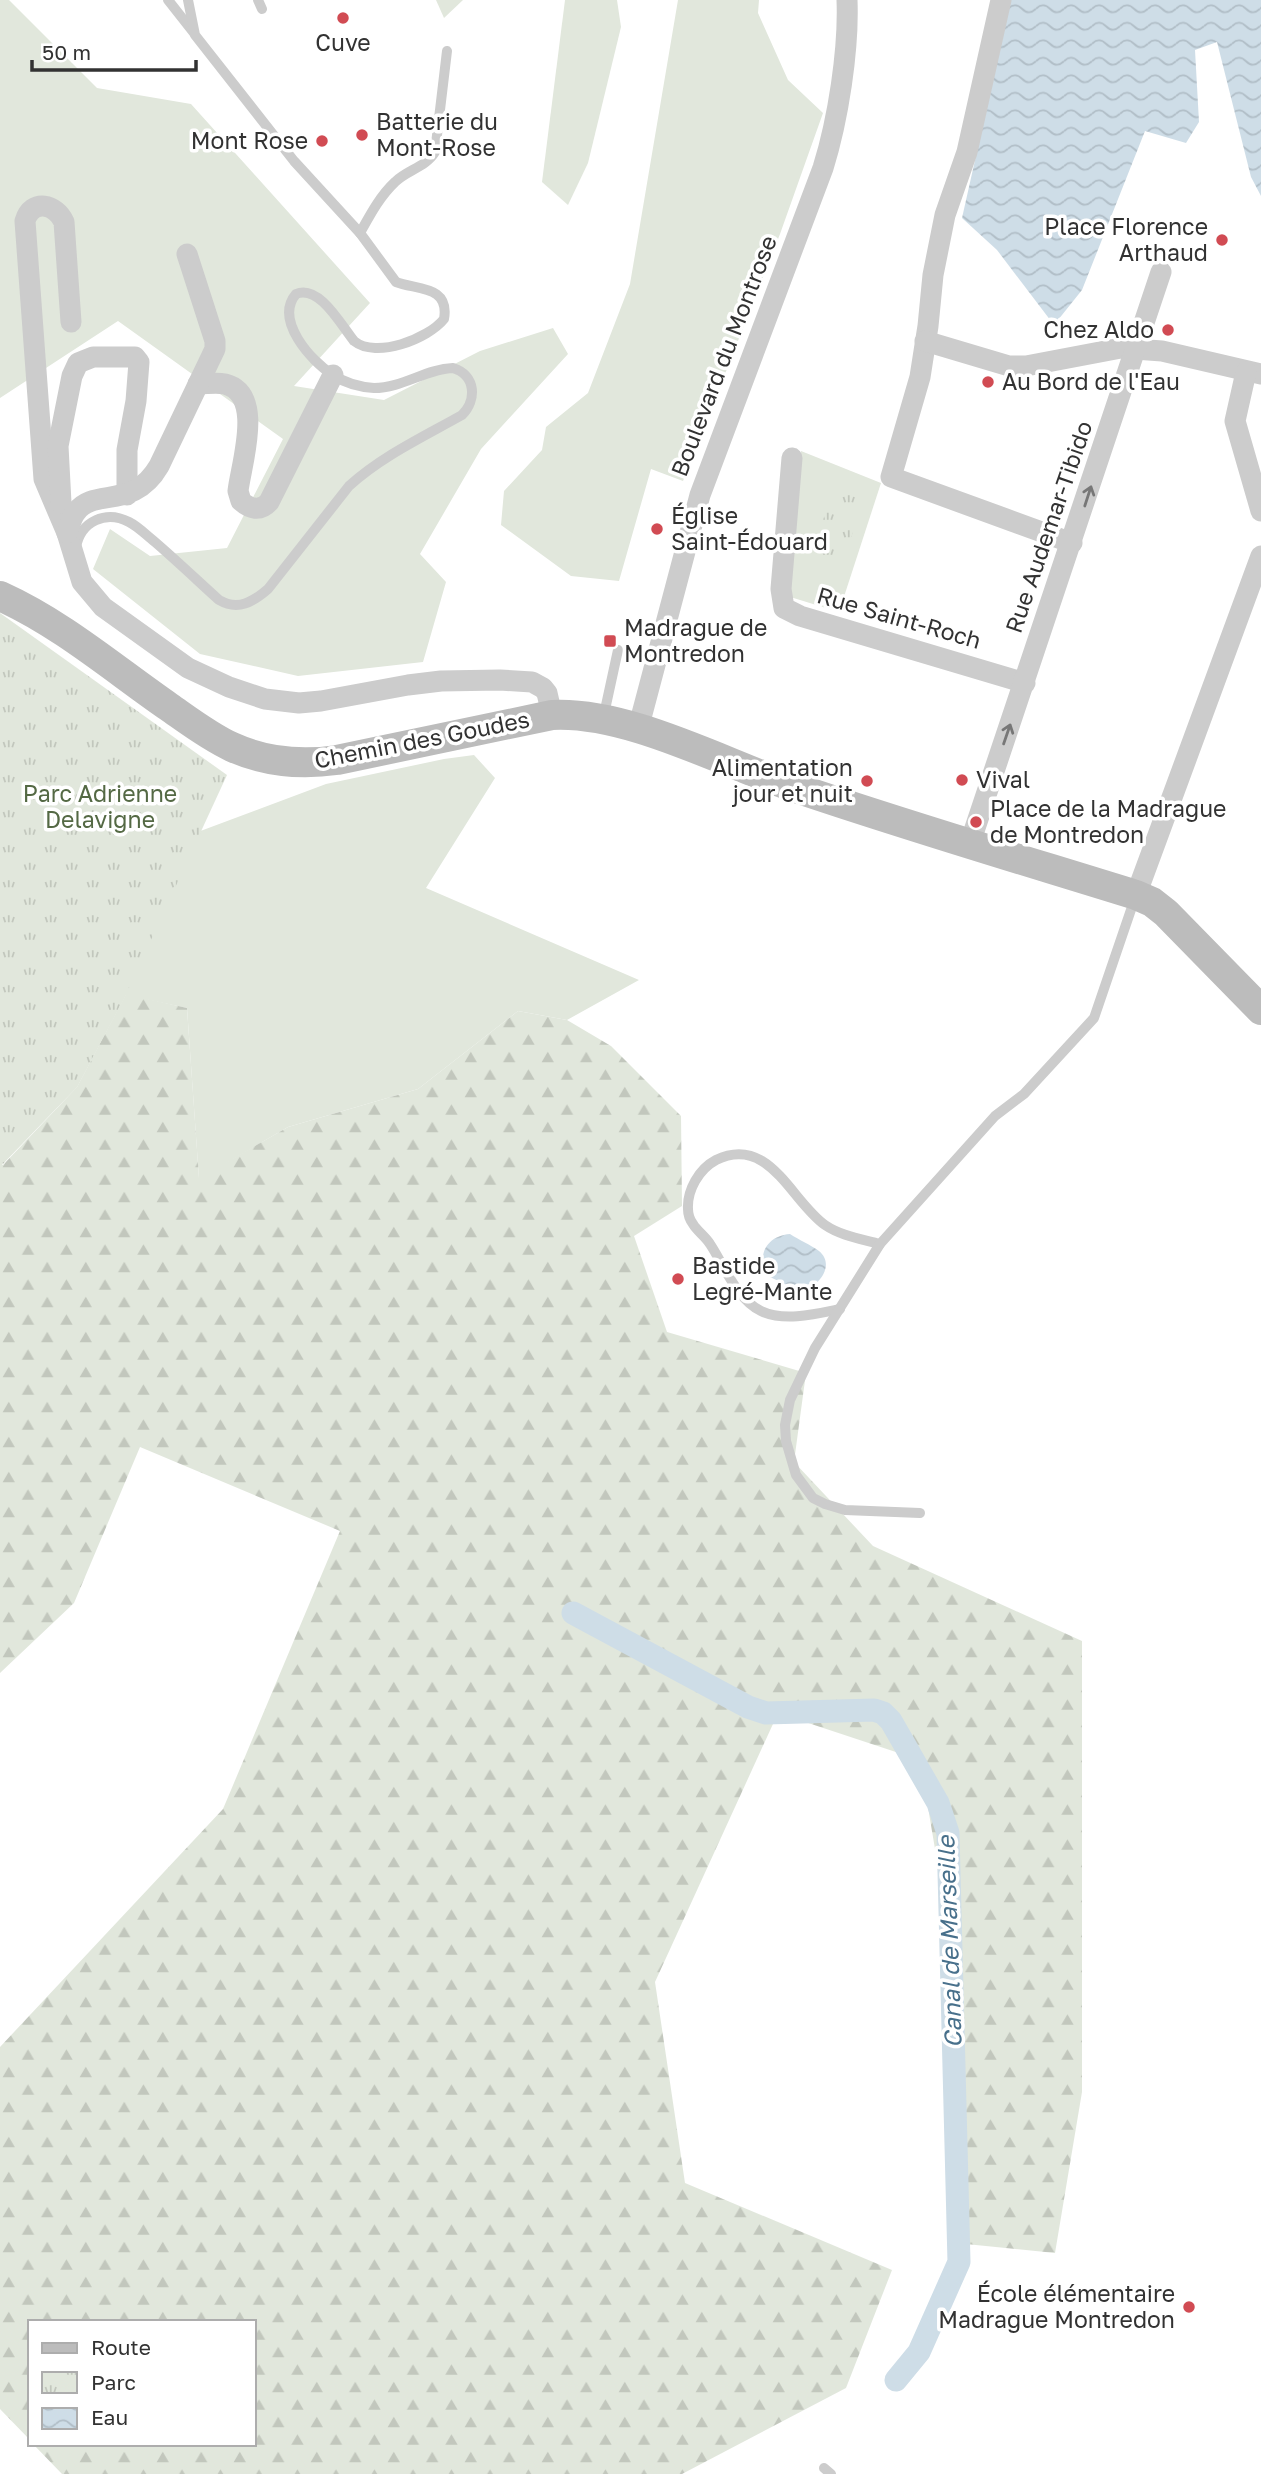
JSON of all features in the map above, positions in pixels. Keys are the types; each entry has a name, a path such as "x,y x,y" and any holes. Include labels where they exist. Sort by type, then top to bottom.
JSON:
{"street":[{"name":"Boulevard du Montrose","path":"638,729 699,495 832,140 845,45 847,0"},
{"path":"1001,0 965,159 945,215 933,275 917,388 891,477 1072,543"},
{"path":"67,533 46,488 42,467 25,220 28,212 35,206 45,205 54,209 64,222 71,322"},
{"path":"67,533 74,514 83,506 96,500 127,495 145,486 155,474 215,349 215,341 187,254"},
{"name":"Rue Audemar-Tibido","path":"970,844 1161,272"},
{"path":"925,341 1017,367 1100,350 1137,348 1162,351 1254,373 1235,421 1261,511"},
{"path":"127,495 127,450 136,401 139,362 135,357 87,358 73,370 58,446 60,499 82,582 103,607 174,660 209,679 264,699 299,703 340,699 441,681 522,681 538,685 547,693 552,715"},
{"path":"198,384 223,383 234,387 243,397 248,428 238,495 250,508 262,508 269,502 333,375"},
{"name":"Rue Saint-Roch","path":"792,458 781,589 784,608 800,616 1025,683"},
{"path":"1136,895 1261,556"},
{"path":"0,576 57,626"},
{"name":"Chemin des Goudes","path":"0,596 57,626 201,729 232,747 275,760 337,760 552,715 580,715 638,729 793,787 1152,902 1261,1010"}],"lane":[{"path":"76,564 77,542 83,529 99,519 115,517 138,528 219,600 232,605 250,602 275,581 349,486 380,461 462,415 468,409 472,397 470,382 460,370 453,368 380,388 351,384 333,375 315,361 295,332 289,309 293,298 300,292 311,292 317,296 354,341 373,349 399,345 441,322 445,314 441,298 435,292 404,285 392,278 360,233 294,162 167,0"},
{"path":"188,0 195,35"},
{"path":"360,233 395,181 428,161 435,152 447,51"},
{"path":"603,719 618,650"},
{"path":"920,1513 845,1510 813,1498 796,1475 786,1441 785,1425 790,1400 816,1348 880,1244 995,1116 1024,1094 1094,1018 1136,895"},
{"path":"840,1309 789,1316 765,1313 751,1304 709,1241 694,1227 690,1218 688,1207 696,1179 708,1165 718,1159 737,1155 758,1159 777,1171 807,1208 825,1224 836,1231 880,1244"}],"green space":[{"path":"0,0 9,0 97,88 191,104 370,303 294,386 384,400 480,351 553,328 568,354 481,449 420,554 446,582 423,662 298,676 200,654 93,569 110,529 150,556 227,548 283,439 118,321 0,398"},
{"path":"436,0 463,0 444,18"},
{"path":"565,0 617,0 621,27 588,163 568,205 542,182"},
{"path":"678,0 759,0 758,13 788,80 823,113 780,234 683,481 651,469 619,581 571,576 501,525 504,491 542,450 546,427 588,393 630,284"},
{"path":"801,451 881,483 839,612 787,596"},
{"path":"843,490 854,492 870,506 857,519 845,557 833,574 816,561 826,511 836,495"},
{"name":"Parc Adrienne Delavigne","path":"0,613 227,775 126,994 77,1087 2,1165 0,1165"},
{"path":"474,755 495,778 426,888 639,980 567,1020 518,1011 418,1089 288,1127 199,1179 187,1008 126,995 77,1087 0,1165 0,797 88,873 326,784"},
{"path":"126,994 187,1008 199,1178 288,1127 418,1089 518,1011 567,1020 611,1046 681,1116 682,1206 634,1236 667,1332 806,1373 794,1462 873,1546 1082,1641 1082,2092 1055,2253 966,2244 961,2003 920,1760 778,1713 655,1982 685,2183 892,2270 846,2388 682,2474 62,2474 35,2446 256,2446 256,2320 28,2320 28,2438 0,2409 0,2047 223,1809 340,1531 140,1447 74,1603 0,1673 0,1165 3,1165 77,1087"}],"water":[{"path":"1011,0 1261,0 1261,196 1251,177 1217,42 1195,50 1199,122 1186,143 1145,131 1082,290 1054,325 997,250 962,218"},
{"path":"790,1234 819,1251 826,1263 818,1282 805,1290 799,1291 768,1276 765,1269 763,1254 769,1243"}],"waterway":[{"name":"Canal de Marseille","path":"573,1613 748,1707 766,1713 874,1710 883,1713 891,1721 938,1803 948,1833 959,2262 919,2352 896,2380"}],"place":[{"name":"Cuve","path":"343,18"},
{"name":"Batterie du Mont-Rose","path":"362,135"},
{"name":"Mont Rose","path":"322,141"},
{"name":"Place Florence Arthaud","path":"1222,240"},
{"name":"Chez Aldo","path":"1168,330"},
{"name":"Au Bord de l'Eau","path":"988,382"},
{"name":"Église Saint-Édouard","path":"657,529"},
{"name":"Madrague de Montredon","path":"610,641"},
{"name":"Vival","path":"962,780"},
{"name":"Alimentation jour et nuit","path":"867,781"},
{"name":"Place de la Madrague de Montredon","path":"976,822"},
{"name":"Bastide Legré-Mante","path":"678,1279"},
{"name":"École élémentaire Madrague Montredon","path":"1189,2307"}]}
